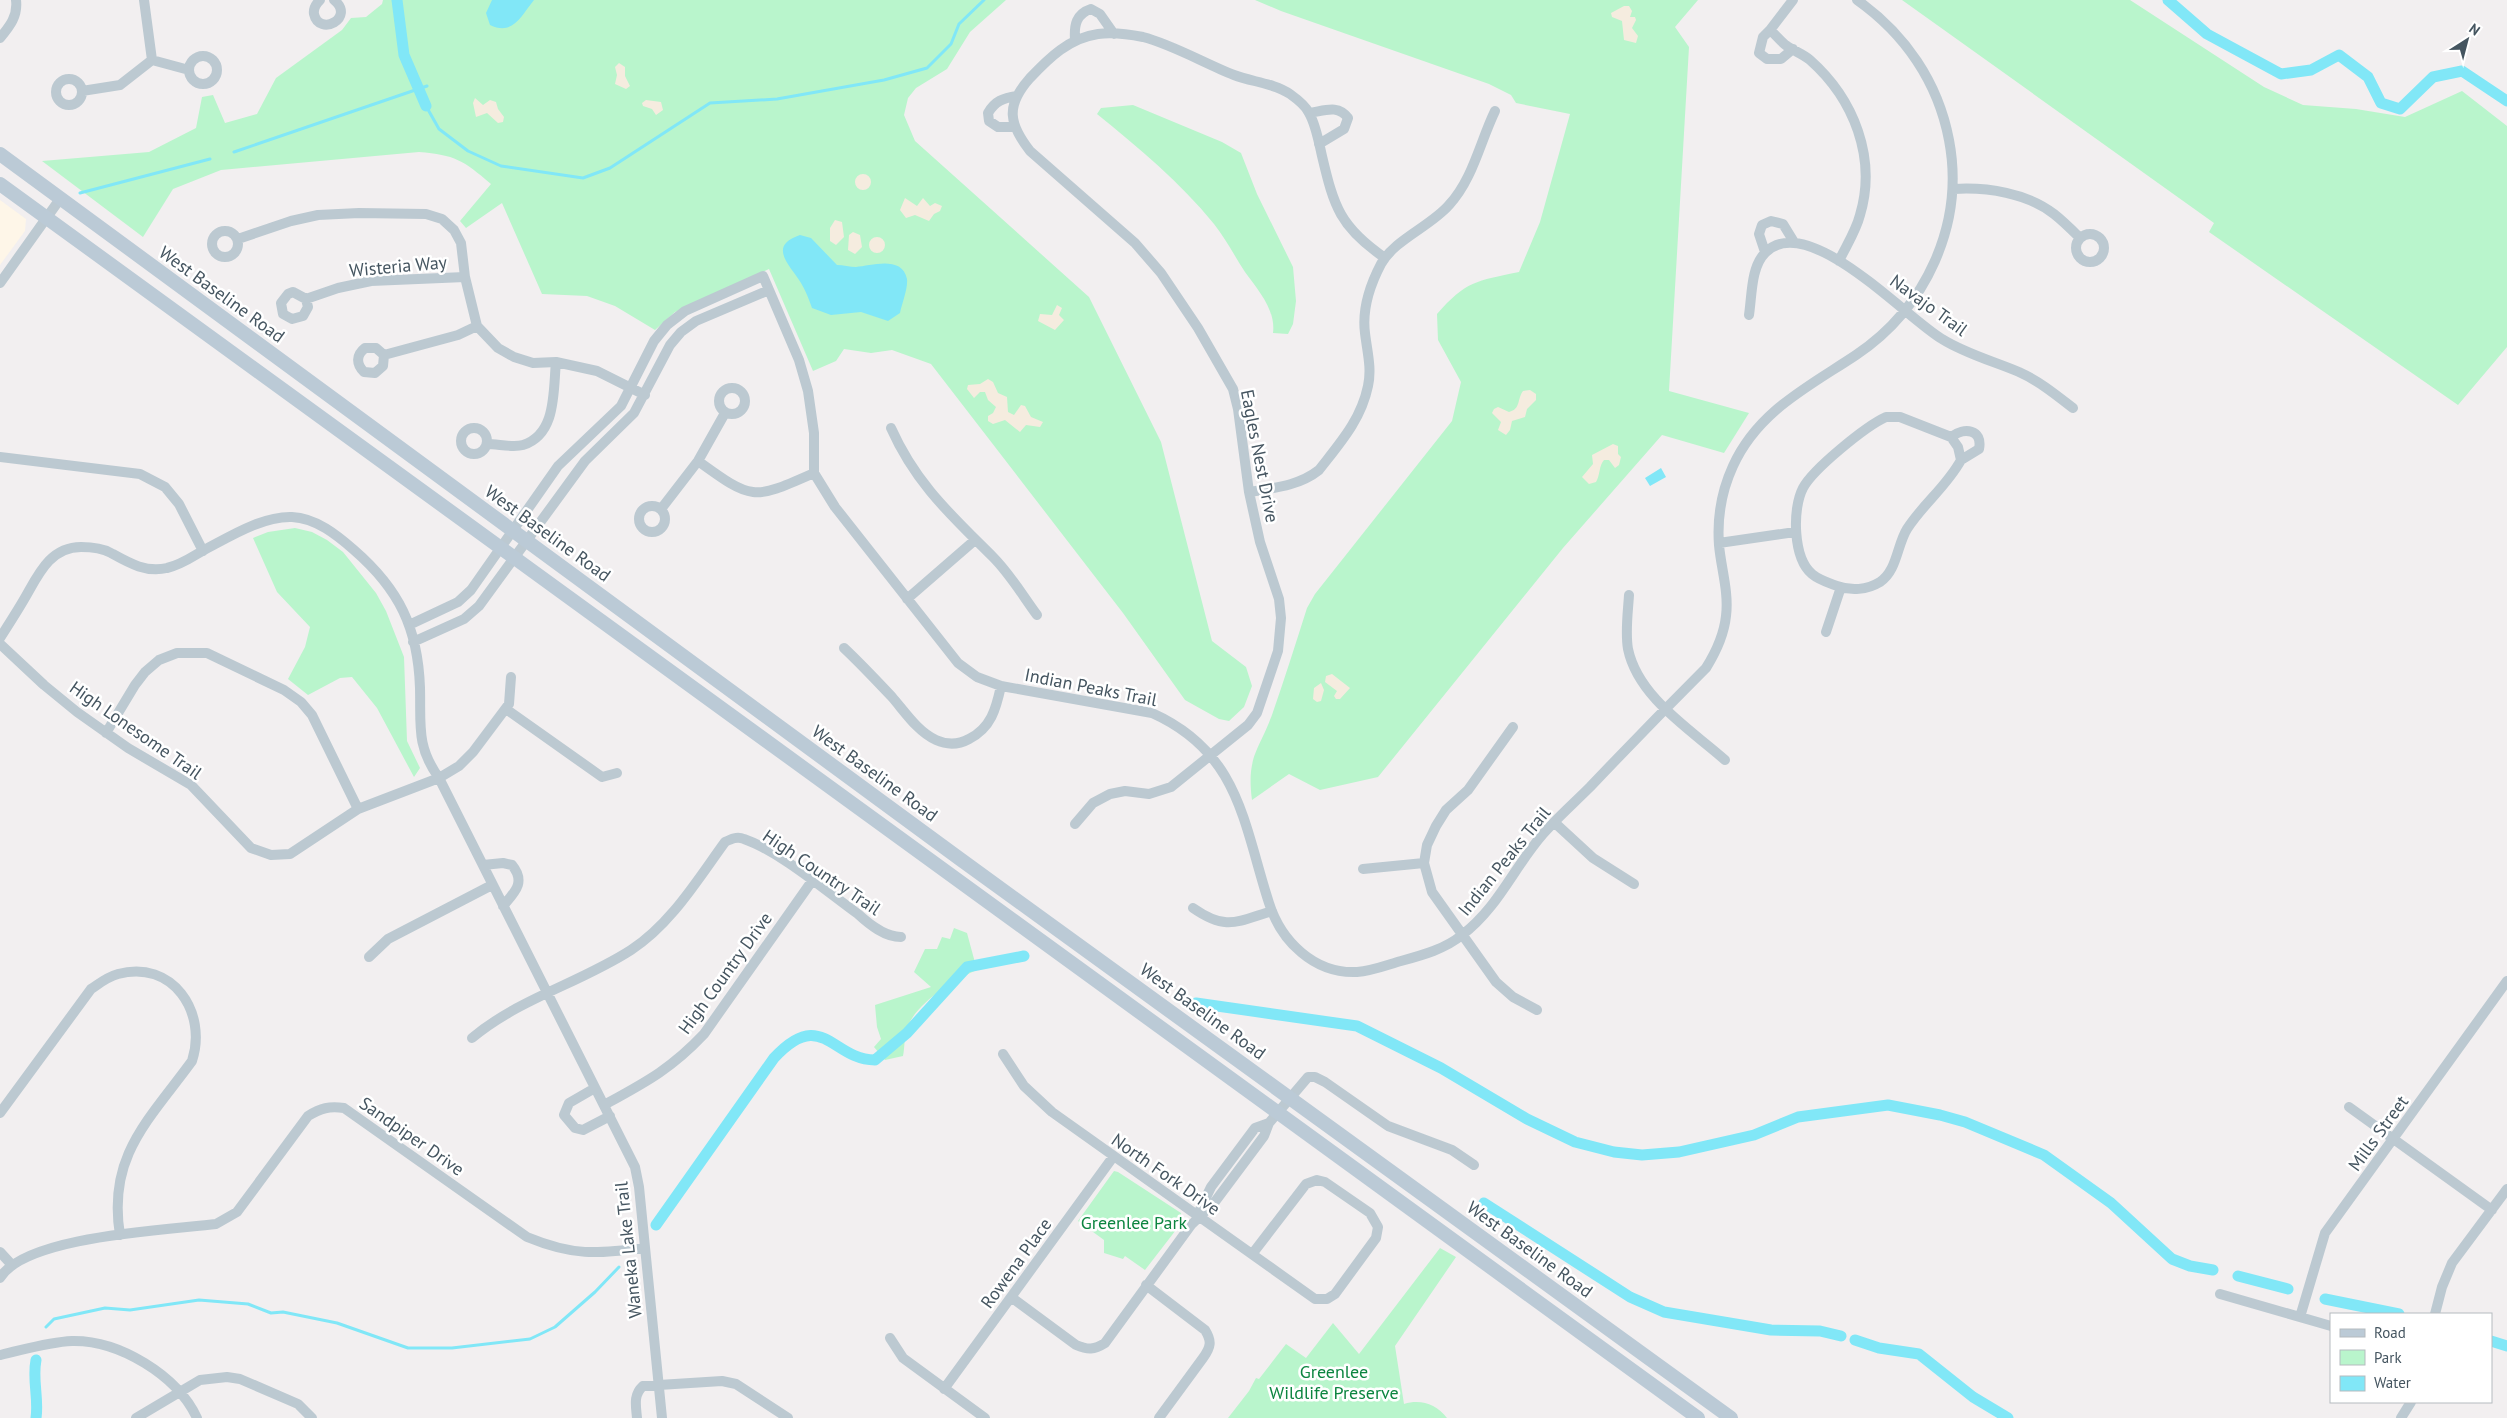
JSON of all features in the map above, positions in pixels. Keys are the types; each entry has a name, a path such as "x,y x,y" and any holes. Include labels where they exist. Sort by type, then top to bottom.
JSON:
{"main road":[{"name":"West Baseline Road","path":"0,154 968,865 1731,1418"},
{"path":"0,184 515,558 1273,1118 1698,1418"},
{"path":"1675,1401 1686,1386"}],"street":[{"path":"0,38 10,26 16,13 16,0"},
{"path":"144,0 152,60"},
{"path":"320,0 315,6 314,15 319,22 327,25 336,22 340,14 339,6 334,0"},
{"path":"1792,49 1781,59 1768,59 1759,53 1763,38 1793,0"},
{"name":"Indian Peaks Trail","path":"814,472 835,507 958,663 977,677 1001,686 1152,713 1171,722 1211,755 1241,805 1272,911 1282,932 1296,949 1324,967 1358,972 1434,951 1462,935 1489,910 1543,834 1706,668 1723,635 1726,617 1727,598 1719,543 1720,513 1725,486 1733,465 1749,438 1768,415 1781,404 1857,354 1882,335 1904,312 1921,289 1935,264 1946,231 1954,189 1948,132 1938,101 1923,68 1899,36 1857,0"},
{"path":"1075,40 1078,17 1082,12 1091,9 1100,14 1114,34"},
{"path":"1770,30 1792,49 1808,59 1841,95 1858,128 1864,153 1866,180 1863,204 1860,218 1839,260"},
{"path":"1015,127 998,127 990,121 988,113 994,104 1005,98 1017,96 1022,87 1043,64 1075,40 1097,34 1144,38 1242,78 1274,86 1290,94 1309,113 1319,144 1331,195 1338,212 1362,242 1385,258"},
{"path":"152,60 189,70"},
{"path":"82,91 120,85 152,60"},
{"name":"Eagles Nest Drive","path":"1017,96 1013,103 1016,133 1030,151 1135,243 1161,273 1198,328 1232,389 1238,408 1248,492 1260,542 1278,599 1282,628 1278,652 1257,713 1248,725 1171,787 1149,794 1124,791 1110,794 1093,803 1075,824"},
{"path":"1309,113 1335,108 1343,112 1348,118 1344,129 1319,144"},
{"path":"1248,492 1295,484 1312,476 1319,470 1354,424 1364,405 1368,384 1370,368 1364,331 1366,307 1372,284 1385,258 1447,208 1460,193 1495,111"},
{"path":"1954,189 1993,190 2036,203 2053,213 2079,237"},
{"path":"0,283 60,199"},
{"path":"238,239 291,220 318,215 359,212 426,214 442,220 454,230 461,243 465,277 477,326 498,348 514,357 533,363 556,362 597,371 645,395"},
{"path":"1750,314 1754,272 1765,252 1779,245 1794,242 1783,224 1771,221 1762,225 1759,234 1765,252"},
{"name":"Navajo Trail","path":"1794,242 1839,260 1867,278 1904,312 1940,339 1972,355 2027,377 2044,386 2073,408"},
{"path":"409,625 458,602 471,590 558,466 621,406 654,341 667,325 685,311 763,276 799,360 808,391 814,433 814,472 778,489 764,493 748,492 734,487 698,461"},
{"name":"Wisteria Way","path":"306,299 338,288 372,281 465,277"},
{"path":"413,642 464,619 479,606 585,461 623,425 645,395 670,345 682,332 696,321 769,290"},
{"path":"384,355 458,334 477,326"},
{"path":"487,444 522,445 534,439 544,429 551,417 556,362"},
{"path":"661,509 698,461 724,413"},
{"path":"1951,437 1960,431 1970,430 1977,434 1980,442 1979,449 1961,460 1954,473 1908,528 1890,571 1882,581 1871,587 1859,590 1841,587 1812,574 1804,563 1795,532 1798,500 1803,488 1813,474 1872,424 1886,417 1900,416 1951,437 1958,447 1961,460"},
{"path":"891,428 914,472 975,540 994,558 1037,615"},
{"path":"0,457 140,474 164,487 179,504 203,550"},
{"name":"Waneka Lake Trail","path":"0,638 40,571 54,555 72,547 90,547 105,550 142,568 157,570 186,562 203,550 261,523 292,517 314,523 348,544 385,579 401,604 413,642 420,686 420,735 427,761 439,778 545,992 635,1167 639,1187 662,1418"},
{"path":"1719,543 1795,532"},
{"path":"907,598 975,540"},
{"path":"1826,632 1841,587"},
{"path":"1629,595 1627,640 1634,668 1644,684 1666,708 1725,760"},
{"name":"High Lonesome Trail","path":"0,644 44,685 106,733 192,785 251,848 271,855 290,854 358,809 439,778 459,766 473,752 506,709"},
{"path":"844,648 867,669 922,732 936,740 950,744 962,743 976,736 988,725 996,711 1001,686"},
{"path":"106,733 145,672 159,660 177,653 207,654 276,686 301,702 312,715 358,809"},
{"path":"511,676 509,704 506,709 602,777 617,773"},
{"path":"1513,727 1468,790 1446,810 1427,845 1424,863 1432,892 1496,982 1513,997 1537,1010"},
{"path":"1555,823 1593,858 1634,884"},
{"name":"High Country Trail","path":"472,1038 494,1020 545,992 631,950 655,931 676,909 725,842 734,838 743,838 777,856 868,923 894,937 901,937"},
{"path":"483,865 502,863 512,865 518,873 520,882 517,890 502,906"},
{"path":"1363,869 1424,863"},
{"name":"High Country Drive","path":"604,1105 660,1074 683,1056 704,1034 812,881"},
{"path":"369,957 388,939 492,885"},
{"path":"1193,908 1210,920 1223,923 1236,922 1272,911"},
{"path":"0,1113 91,989 106,978 138,972 157,976 174,986 183,995 193,1011 197,1024 196,1049 192,1061 134,1142 123,1164 117,1187 116,1211 120,1235"},
{"name":"Mills Street","path":"2300,1317 2325,1234 2507,981"},
{"name":"North Fork Drive","path":"1003,1054 1018,1079 1036,1098 1113,1157 1253,1253 1315,1299 1327,1299 1335,1294 1376,1238 1378,1227 1370,1213 1325,1182 1317,1180 1306,1184 1253,1253"},
{"path":"1011,1297 1076,1345 1086,1350 1096,1349 1105,1344 1197,1216 1214,1203 1264,1136 1273,1118 1308,1077 1315,1077 1388,1126 1452,1150 1474,1165"},
{"path":"595,1088 569,1103 564,1115 575,1128 583,1130 610,1116"},
{"name":"Sandpiper Drive","path":"0,1278 11,1264 36,1252 56,1246 120,1235 216,1224 230,1218 308,1116 320,1108 330,1106 344,1108 526,1237 570,1252 596,1254 645,1248"},
{"path":"2350,1107 2492,1210"},
{"name":"Rowena Place","path":"944,1389 1113,1157"},
{"path":"2435,1313 2442,1287 2452,1263 2507,1189"},
{"path":"0,1252 11,1264"},
{"path":"1146,1285 1205,1330 1210,1339 1210,1349 1159,1418"},
{"path":"2220,1294 2330,1326"},
{"path":"890,1338 903,1358 984,1418"},
{"path":"0,1355 73,1341 100,1345 119,1351 148,1366 179,1392 197,1418"},
{"path":"136,1418 200,1380 226,1377 240,1380 298,1404 312,1418"},
{"path":"638,1418 636,1399 638,1391 643,1386 722,1381 736,1384 748,1390 788,1418"},
{"path":"2401,1418 2409,1403"}],"shaded area":[{"path":"0,200 26,219 25,231 0,265"}],"green space":[{"path":"383,0 1006,0 970,32 947,69 916,88 908,98 904,115 915,141 1089,297 1161,442 1212,641 1246,667 1252,686 1244,707 1229,721 1219,719 1185,700 1123,613 931,364 892,350 871,353 844,349 836,361 813,371 769,269 675,312 655,330 615,306 587,296 542,294 502,203 466,228 460,221 491,184 473,169 450,157 419,152 221,170 173,189 143,237 42,161 149,152 196,128 202,97 213,95 225,123 257,114 276,78 342,30 351,18 366,17 382,4"},
{"path":"1255,0 1698,0 1675,27 1689,47 1669,391 1749,413 1724,453 1662,435 1563,548 1378,777 1320,790 1289,774 1252,800 1251,773 1255,753 1273,712 1307,608 1315,594 1452,421 1461,382 1438,340 1437,314 1456,295 1473,284 1519,272 1540,222 1570,114 1516,103 1511,95 1489,84 1281,11"},
{"path":"1902,0 2130,0 2264,87 2303,105 2356,109 2405,117 2462,91 2507,126 2507,347 2458,405 2209,232 2214,223"},
{"path":"1133,105 1222,142 1241,153 1257,194 1293,267 1296,301 1293,324 1288,334 1273,333 1272,316 1265,301 1218,230 1201,209 1158,166 1097,114 1101,108"},
{"path":"295,528 312,532 343,552 376,593 386,611 404,657 407,741 420,768 414,777 377,708 352,677 340,678 308,695 288,679 305,647 310,627 277,592 253,538 268,532"},
{"path":"954,928 967,933 977,970 948,985 920,1008 908,1025 903,1056 885,1060 874,1047 881,1039 877,1027 875,1005 931,987 914,972 925,949 937,949 942,937 950,939"},
{"name":"Greenlee Park","path":"1114,1171 1181,1213 1182,1219 1179,1226 1145,1270 1125,1256 1123,1259 1104,1253 1104,1240 1078,1221"},
{"name":"Greenlee Wildlife Preserve","path":"1440,1248 1456,1257 1395,1346 1404,1404 1416,1402 1428,1404 1438,1409 1447,1418 1228,1418 1249,1391 1256,1378 1259,1379 1286,1344 1306,1358 1333,1323 1359,1354"}],"sand":[{"path":"1624,6 1629,6 1632,11 1630,17 1635,17 1636,20 1632,28 1638,36 1636,43 1624,40 1622,21 1612,17 1611,13"},
{"path":"619,63 625,67 625,76 630,86 626,89 615,84 617,75 615,67"},
{"path":"475,98 483,105 490,100 496,102 498,109 504,117 503,122 498,123 487,113 476,117 473,103"},
{"path":"646,100 661,102 663,110 656,115 652,109 643,106 642,103"},
{"path":"863,174 871,182 863,190 855,182"},
{"path":"905,198 917,206 923,198 930,206 935,203 942,206 940,211 934,214 929,221 915,215 906,218 900,210"},
{"path":"835,220 842,222 844,237 836,245 830,241 830,228"},
{"path":"853,232 860,235 862,247 855,254 848,250 849,235"},
{"path":"877,237 883,239 885,245 883,251 877,253 871,251 869,245 871,239"},
{"path":"1057,305 1062,308 1059,315 1064,320 1055,330 1038,321 1040,314 1052,315"},
{"path":"988,379 993,382 998,393 1007,397 1008,412 1014,415 1021,405 1025,406 1031,417 1043,422 1040,427 1026,425 1020,432 1005,420 993,424 988,421 988,416 993,413 996,407 988,400 985,392 980,392 974,398 967,389 968,385 980,384"},
{"path":"1530,390 1536,394 1536,400 1527,409 1525,417 1512,421 1510,430 1506,435 1498,430 1501,422 1492,413 1494,409 1498,407 1509,412 1513,411 1523,391"},
{"path":"1613,444 1618,446 1618,454 1621,457 1619,465 1615,468 1609,460 1604,460 1596,482 1589,484 1582,477 1593,464 1592,455"},
{"path":"1332,674 1350,688 1340,699 1336,699 1334,696 1337,691 1325,682 1326,676"},
{"path":"1321,683 1324,690 1321,701 1317,702 1313,699 1314,688"}],"water":[{"path":"492,0 534,0 516,23 505,28 498,28 490,25 486,13"},
{"path":"800,235 811,238 837,265 856,267 893,264 899,267 907,279 906,292 900,313 888,321 861,312 831,315 812,308 803,286 787,263 783,250 790,239"},
{"path":"1661,468 1666,477 1650,486 1645,478"}],"waterway":[{"path":"397,0 404,55 426,106"},
{"path":"426,106 439,129 468,151 501,166 583,178 610,168 710,103 777,99 884,80 927,68 951,44 959,24 984,0"},
{"path":"2168,0 2207,34 2281,74 2311,70 2339,55 2368,77 2381,103 2400,109 2433,77 2462,71 2507,101"},
{"path":"234,152 427,86"},
{"path":"80,193 210,159"},
{"path":"656,1225 774,1058 790,1043 804,1036 816,1036 860,1058 875,1060 907,1033 967,967 1024,956"},
{"path":"1196,1003 1357,1026 1441,1068 1527,1119 1575,1142 1614,1152 1642,1155 1679,1152 1754,1135 1798,1117 1888,1105 1940,1115 1965,1122 2044,1155 2111,1203 2172,1259 2190,1266 2213,1270"},
{"path":"1484,1203 1630,1297 1664,1312 1771,1330 1820,1331 1841,1336"},
{"path":"46,1327 54,1319 105,1308 130,1310 199,1300 248,1304 271,1313 283,1312 337,1323 408,1348 452,1348 530,1339 555,1327 595,1292 619,1267"},
{"path":"2238,1276 2288,1289"},
{"path":"2325,1299 2394,1313"},
{"path":"1855,1340 1879,1348 1919,1354 1973,1397 2008,1418"},
{"path":"2492,1341 2507,1346"},
{"path":"36,1360 36,1418"}]}
